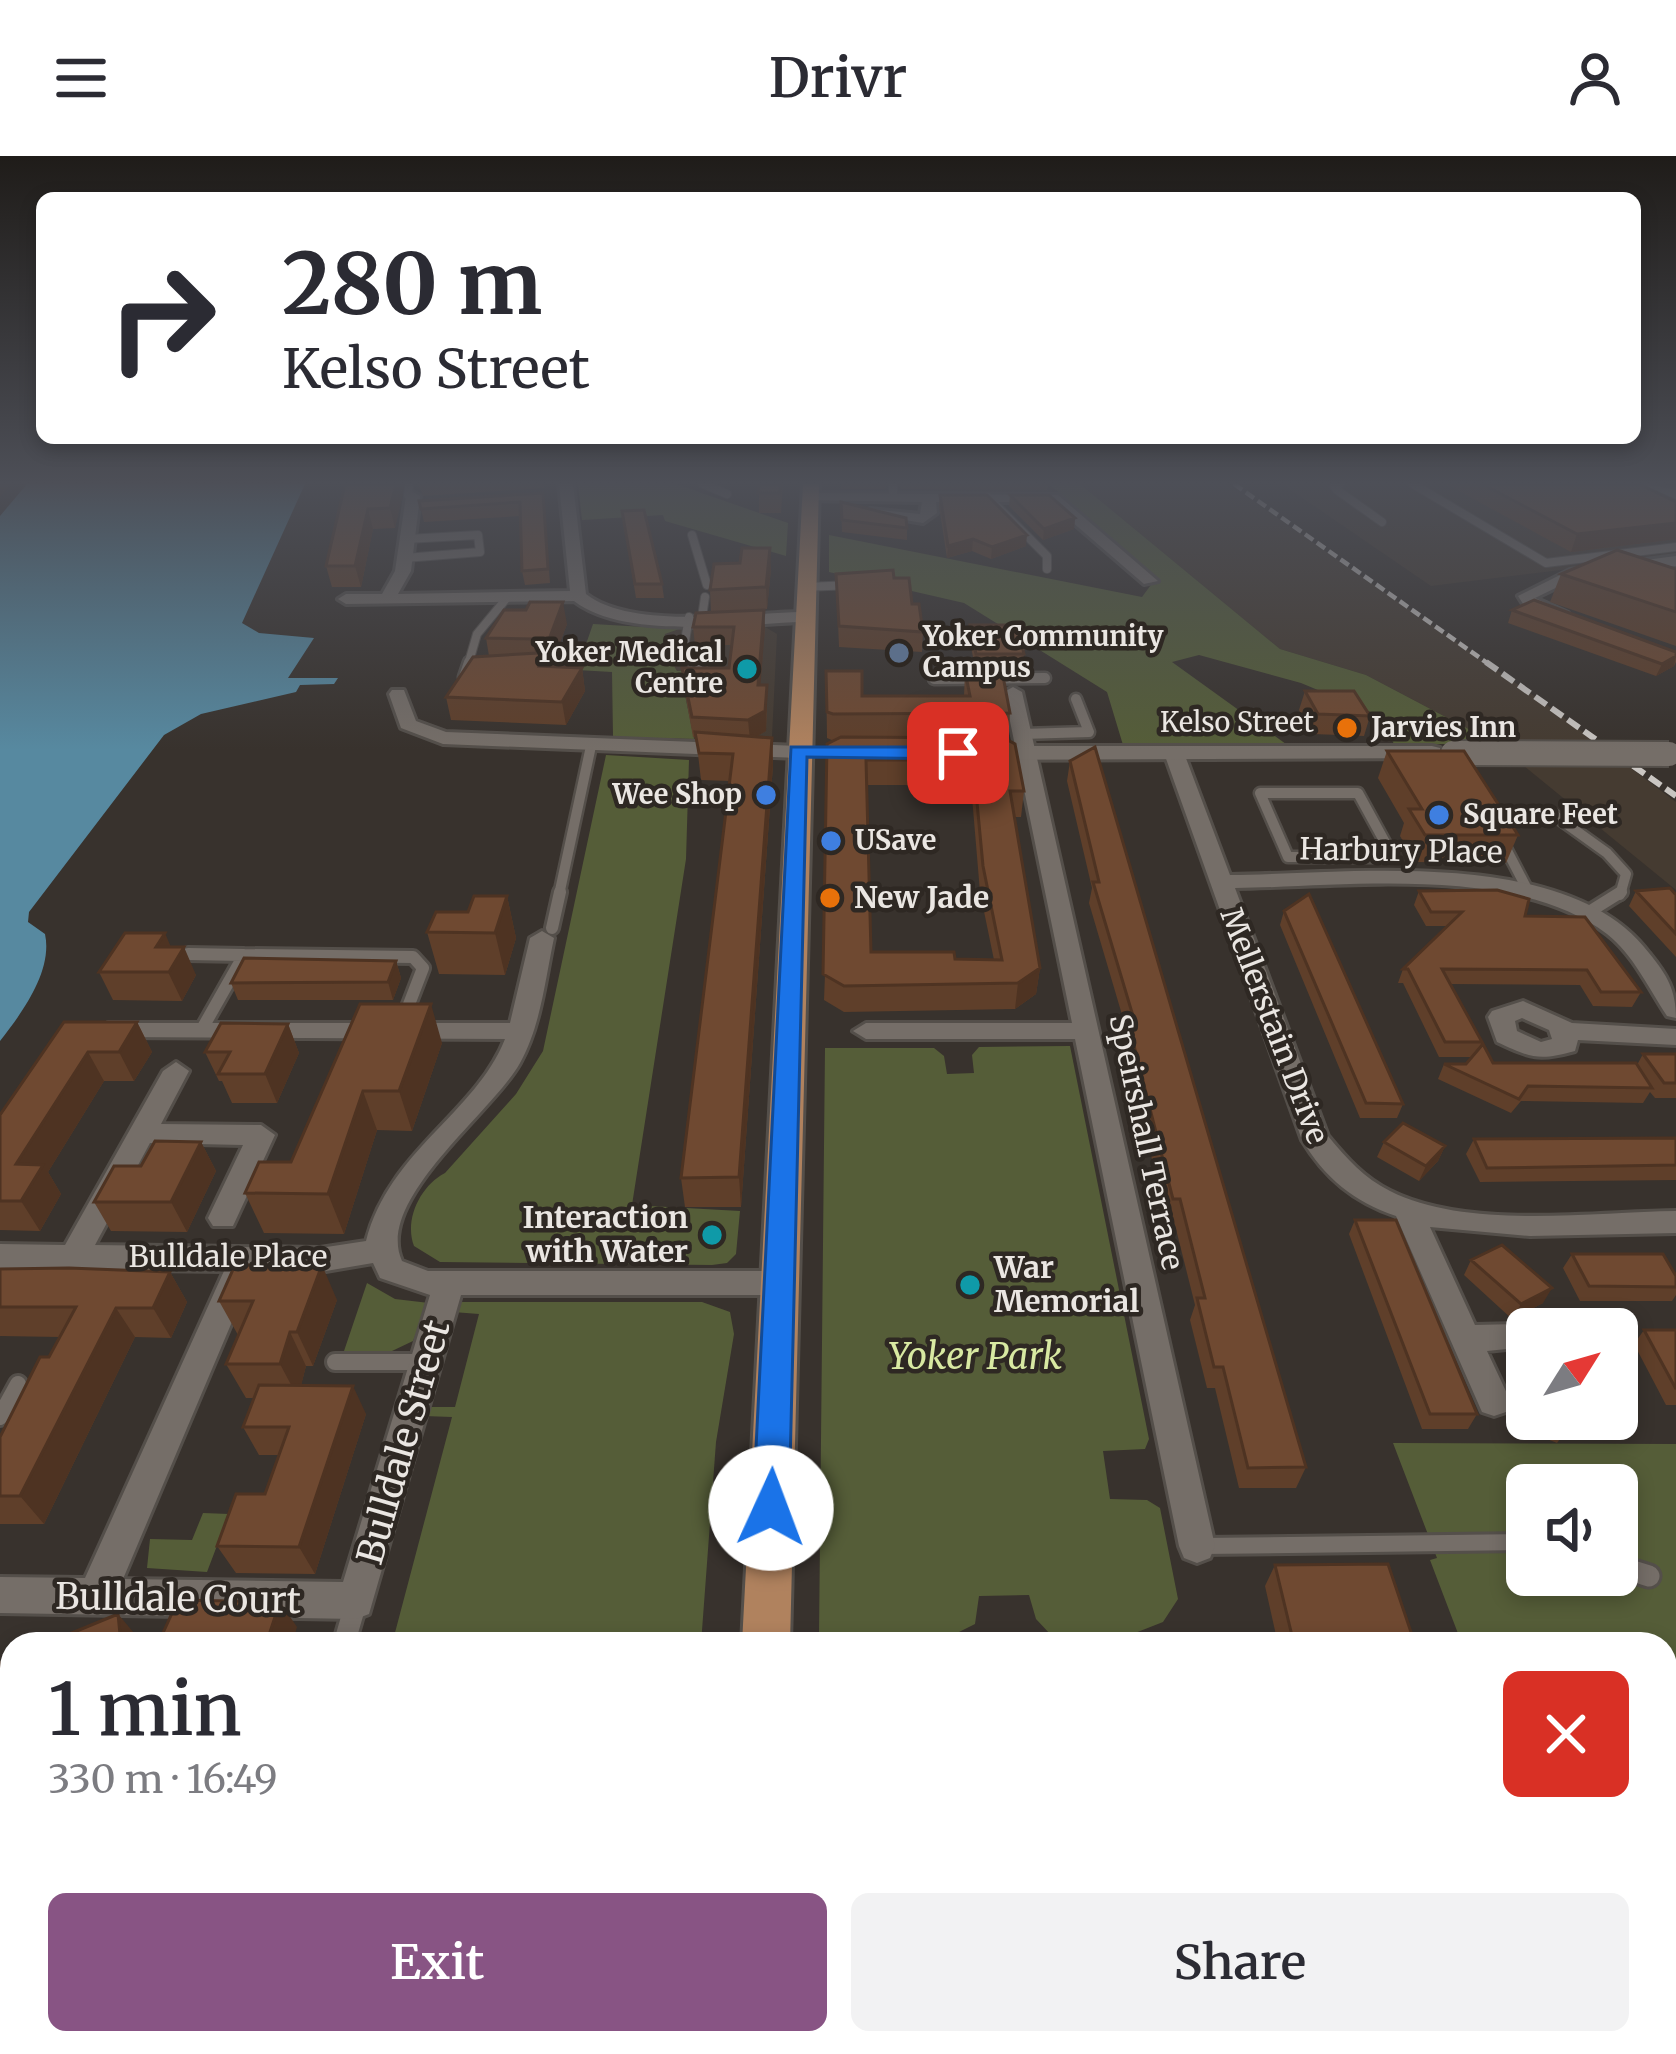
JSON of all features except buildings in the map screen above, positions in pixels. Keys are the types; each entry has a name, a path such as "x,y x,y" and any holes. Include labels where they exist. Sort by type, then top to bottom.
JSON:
{"main road":[{"path":"766,1632 779,1283 811,752 801,616 805,573"}],"street":[{"path":"387,598 398,573"},
{"path":"575,573 578,596 586,607 604,614 801,616"},
{"path":"1140,573 1150,581"},
{"path":"1579,573 1526,596 1536,607 1585,625"},
{"path":"346,598 578,596"},
{"name":"Speirshall Terrace","path":"1012,685 1197,1546"},
{"path":"398,694 402,717 430,735 591,746 811,752"},
{"name":"Kelso Street","path":"944,753 1024,744 1174,753 1672,754"},
{"name":"Mellerstain Drive","path":"1174,753 1325,1157 1354,1187 1410,1214 1464,1221 1675,1224"},
{"name":"Harbury Place","path":"1220,882 1526,887 1589,912 1621,935 1676,1010"},
{"path":"381,1250 386,1222 413,1172 500,1073 519,1031 547,933"},
{"path":"117,1029 519,1031"},
{"path":"866,1030 1089,1031"},
{"path":"1566,1031 1676,1037"},
{"name":"Bulldale Place","path":"74,1256 176,1071"},
{"path":"141,1133 261,1135 223,1218"},
{"path":"1410,1214 1494,1402"},
{"name":"Bulldale Street","path":"381,1250 395,1273 410,1281 779,1283"},
{"name":"Bulldale Place","path":"0,1256 320,1260 381,1250"},
{"path":"96,1597 244,1259"},
{"name":"Bulldale Street","path":"356,1601 449,1283"},
{"path":"1465,1338 1506,1337"},
{"name":"Bulldale Court","path":"0,1595 190,1606 356,1601"}],"lane":[{"path":"703,573 707,585"},
{"path":"805,577 870,584"},
{"path":"463,683 477,634 506,598"},
{"path":"697,668 684,647 705,598"},
{"path":"466,670 489,670"},
{"path":"934,679 1012,685 1045,678"},
{"path":"1024,744 1089,732 1076,699"},
{"path":"547,933 591,746"},
{"path":"1260,793 1358,793 1393,857 1342,857 1288,857 1260,793"},
{"path":"1554,815 1607,853 1626,874 1626,886 1618,897 1589,912"},
{"path":"1496,830 1526,887"},
{"path":"1342,857 1355,883"},
{"path":"188,954 418,959 422,973 399,1030"},
{"path":"202,1029 244,955"},
{"path":"335,1362 425,1362"},
{"path":"0,1417 18,1384"},
{"path":"1197,1546 1506,1542"},
{"path":"1638,1573 1649,1576"},
{"path":"347,1632 356,1601"}],"shaded area":[{"path":"1187,573 1356,573 1543,702 1676,802 1676,890 1497,744 1366,675 1280,649"},
{"path":"1411,573 1541,573 1431,586"},
{"path":"762,625 777,634 772,737 694,744 684,687 659,647 660,629"}],"green space":[{"path":"831,573 1019,573 1142,597 1156,578 1150,573 1187,573 1280,649 1366,675 1497,744 1394,744 1378,715 1301,683 1199,655 1172,662 1286,744 1123,745 1107,692 964,603"},
{"path":"593,624 679,629 665,634 663,644 675,645 664,650 677,671 690,670 725,684 683,685 694,739 613,737 612,672 577,670"},
{"path":"606,755 689,760 686,859 632,1205 740,1211 736,1254 727,1263 712,1265 440,1262 414,1246 411,1225 416,1205 428,1186 516,1094 543,1051"},
{"name":"Yoker Park","path":"1070,1046 1149,1439 1145,1449 1103,1451 1110,1499 1147,1500 1160,1508 1178,1599 1163,1622 1138,1632 1048,1632 1036,1619 1029,1595 979,1596 975,1624 959,1632 819,1632 825,1048 934,1048 944,1056 947,1074 974,1073 972,1055 979,1047"},
{"path":"367,1283 395,1299 429,1303 413,1341 392,1351 344,1351"},
{"path":"456,1302 702,1302 730,1312 734,1334 716,1442 702,1632 395,1632 452,1417 424,1416 427,1407 455,1407 479,1314 453,1312"},
{"path":"1393,1443 1676,1444 1676,1632 1457,1632 1430,1560 1437,1558"},
{"path":"203,1513 229,1514 207,1572 147,1568 150,1539 192,1540"}],"water":[{"path":"0,573 265,573 242,623 259,633 314,638 288,678 338,678 334,684 300,685 296,692 201,714 164,735 29,912 28,922 45,934 44,962 26,1005 0,1041"}],"railway":[{"path":"1359,573 1490,665"},
{"path":"1486,662 1676,796"}],"place":[{"name":"Yoker Community Campus","path":"899,653"},
{"name":"Yoker Medical Centre","path":"747,669"},
{"name":"Jarvies Inn","path":"1347,728"},
{"name":"Wee Shop","path":"766,795"},
{"name":"Square Feet","path":"1439,815"},
{"name":"USave","path":"831,841"},
{"name":"New Jade","path":"830,898"},
{"name":"Interaction with Water","path":"712,1235"},
{"name":"War Memorial","path":"970,1285"}],"route":[{"path":"771,1508 798,752 958,753"}]}
